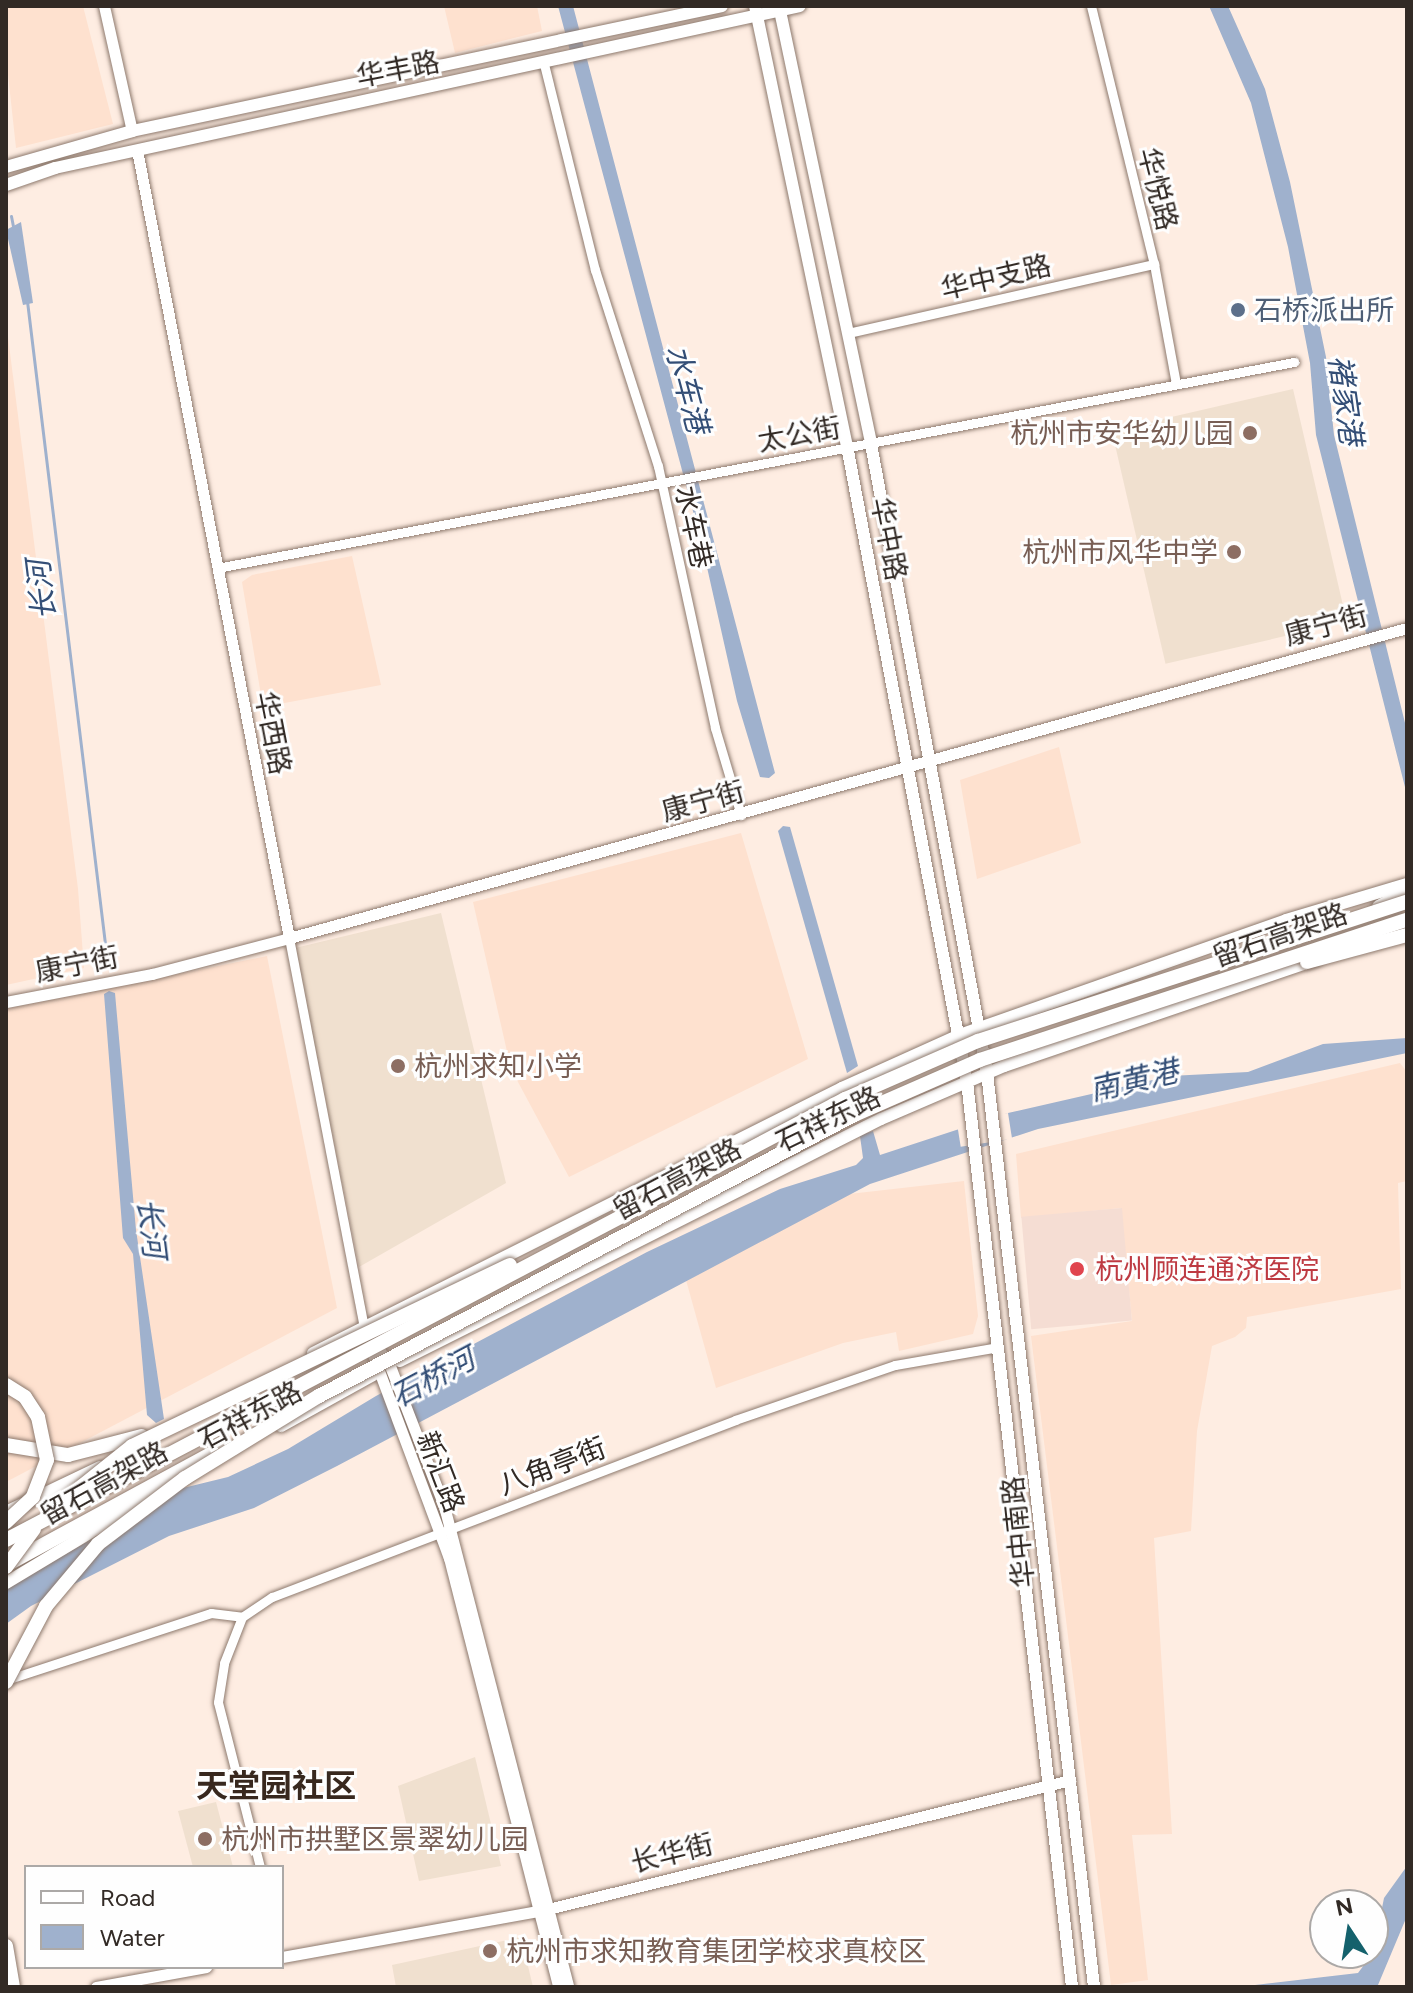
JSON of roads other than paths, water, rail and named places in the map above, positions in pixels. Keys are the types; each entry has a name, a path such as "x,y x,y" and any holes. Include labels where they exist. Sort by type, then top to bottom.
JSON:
{"highway":[{"path":"1351,921 1407,892"},
{"name":"留石高架路","path":"6,1540 845,1099 978,1041 1407,902"},
{"name":"留石高架路","path":"6,1566 319,1396 854,1115 980,1060 1407,920"},
{"path":"1210,986 1407,933"},
{"path":"6,1566 64,1497 112,1459 166,1428 439,1295 600,1228"},
{"path":"6,1385 25,1397 38,1417 47,1460 33,1497 6,1522"},
{"path":"6,1681 46,1606 98,1544 185,1478 319,1396"},
{"path":"6,1445 68,1455 166,1428"},
{"path":"6,1946 13,1987"}],"main road":[{"name":"华丰路","path":"6,167 132,131 722,6"},
{"name":"华丰路","path":"6,185 55,168 593,55 756,12 800,6"},
{"name":"华中路","path":"779,9 871,444 987,1073"},
{"name":"华中路","path":"756,12 847,446 967,1082"},
{"name":"石祥东路","path":"6,1512 170,1434 363,1324 957,1036 1286,920 1407,884"},
{"name":"石祥东路","path":"6,1583 82,1533 390,1366 853,1132 987,1073 1407,933"},
{"name":"华中南路","path":"987,1073 1094,1987"},
{"name":"华中南路","path":"967,1082 1072,1987"}],"street":[{"path":"104,6 132,131"},
{"name":"华悦路","path":"1091,6 1154,264 1176,384"},
{"name":"水车巷","path":"544,64 587,242 661,482 715,728 741,815"},
{"name":"华西路","path":"137,150 363,1324"},
{"name":"华中支路","path":"848,333 1154,264"},
{"name":"太公街","path":"217,568 1294,362"},
{"name":"康宁街","path":"6,1002 152,974 289,938 908,771 1052,725 1407,628"},
{"name":"新汇路","path":"363,1324 390,1366 417,1435 543,1909 568,1987"},
{"name":"新汇路","path":"363,1324 403,1440 444,1530"},
{"name":"八角亭街","path":"242,1617 272,1597 444,1530 895,1365 998,1347"},
{"path":"6,1681 211,1613 242,1617 224,1663 218,1702 259,1865"},
{"name":"长华街","path":"284,1954 543,1909 1070,1780"},
{"name":"新汇路","path":"543,1909 558,1987"},
{"path":"96,1987 195,1969"}],"water":[{"path":"558,6 573,6 775,773 769,778 760,777 737,701 702,545"},
{"path":"1209,6 1228,6 1265,89 1290,182 1326,357 1334,435 1407,731 1407,795 1316,435 1310,363 1288,247 1251,103"},
{"path":"21,222 33,303 23,305 6,230"},
{"path":"783,826 790,827 858,1066 847,1073 778,831"},
{"path":"109,991 115,993 136,1230 164,1419 156,1423 147,1415 133,1254 123,1238 104,994"},
{"name":"石桥河","path":"1407,1038 1407,1053 1038,1129 870,1184 337,1466 254,1508 169,1536 31,1606 6,1624 6,1588 179,1489 228,1477 288,1449 376,1396 647,1252 780,1189 856,1165 863,1158 860,1136 867,1133 873,1131 880,1155 1008,1113 1170,1076 1248,1072 1323,1044"},
{"path":"1407,1866 1407,1916 1389,1959 1389,1891"},
{"path":"1361,1969 1385,1969 1378,1985 1238,1987 1358,1973"}],"waterway":[{"name":"长河","path":"11,216 13,226"},
{"name":"长河","path":"27,301 107,960"}],"place":[{"name":"石桥派出所","path":"1238,310"},
{"name":"杭州市安华幼儿园","path":"1250,433"},
{"name":"杭州市风华中学","path":"1234,552"},
{"name":"杭州求知小学","path":"398,1066"},
{"name":"杭州顾连通济医院","path":"1077,1269"},
{"name":"杭州市拱墅区景翠幼儿园","path":"205,1839"},
{"name":"杭州市求知教育集团学校求真校区","path":"490,1951"}],"district":[{"name":"天堂园社区","path":"276,1786"}],"water label":[{"name":"水车港","path":"687,389"},
{"name":"褚家港","path":"1345,400"},
{"name":"南黄港","path":"1134,1081"}]}
